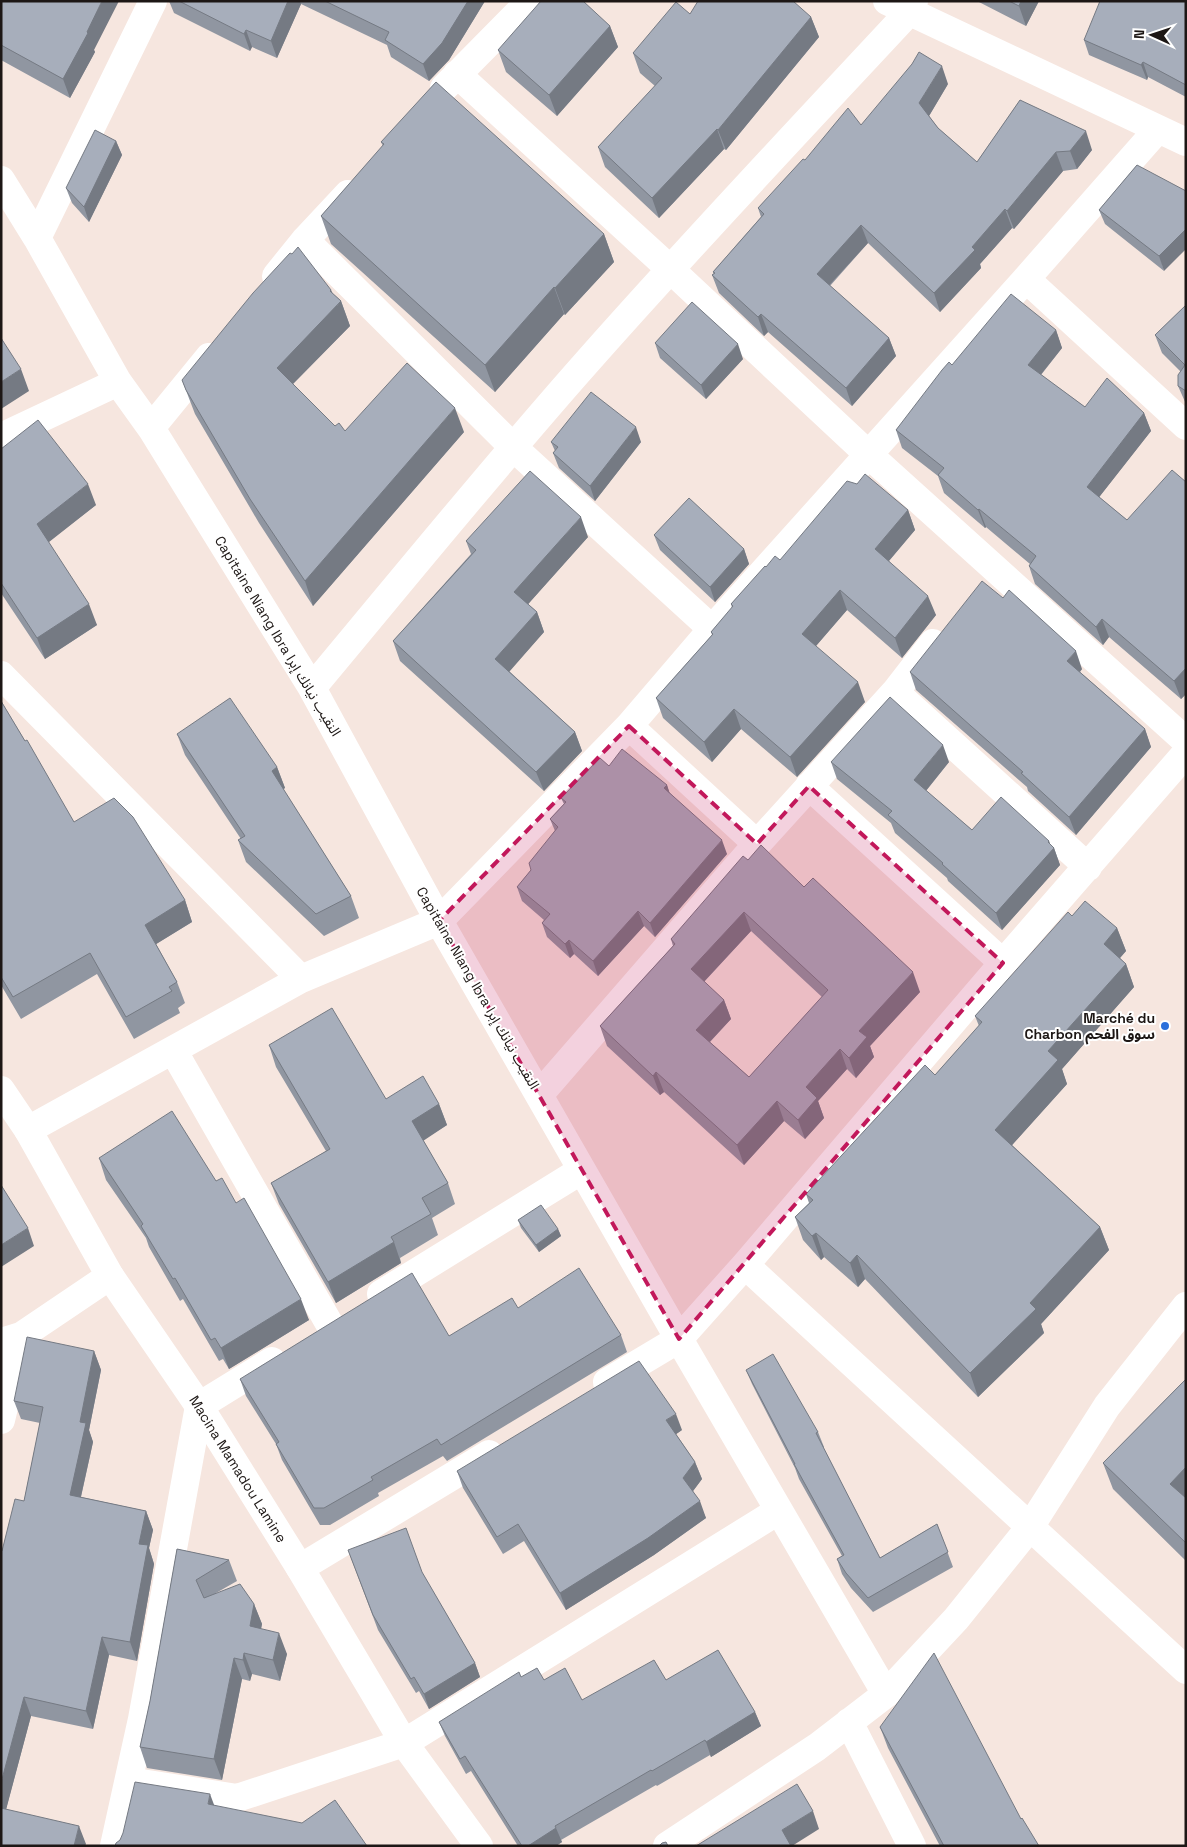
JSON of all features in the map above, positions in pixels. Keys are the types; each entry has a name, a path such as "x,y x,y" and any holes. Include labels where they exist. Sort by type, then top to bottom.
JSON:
{"street":[{"path":"37,238 154,1"},
{"path":"431,103 457,74 530,1"},
{"path":"312,688 513,447 903,5 1186,142"},
{"path":"457,74 869,455 987,575 1186,741"},
{"path":"28,1130 301,978 439,921 629,726 712,629 1026,280 1158,129"},
{"path":"262,293 305,240 364,175"},
{"name":"Capitaine Niang Ibra النقيب نيانك إبرا","path":"1,180 37,238 118,382 151,428 312,688 439,921 540,1094 556,1126 678,1339 886,1694"},
{"path":"305,240 513,447 712,629"},
{"path":"1026,280 1186,426"},
{"path":"151,428 225,338"},
{"path":"1,437 118,382"},
{"path":"540,1094 757,844 895,692 950,622"},
{"path":"1,675 301,978"},
{"path":"895,692 1088,867"},
{"path":"629,726 757,844"},
{"path":"586,1395 678,1339 745,1265 1003,963 1186,753"},
{"path":"809,786 1003,963"},
{"path":"173,1050 330,1325"},
{"name":"Macina Mamadou Lamine","path":"1,1090 28,1130 110,1276 199,1406 300,1568 404,1743 479,1846"},
{"path":"114,1846 129,1781 172,1559 199,1406 582,1170"},
{"path":"745,1265 1186,1670"},
{"path":"1,1420 11,1339 110,1276"},
{"path":"667,1846 817,1747 886,1694 956,1619 1030,1528 1107,1406 1186,1306"},
{"path":"300,1568 510,1441"},
{"path":"129,1781 237,1798 404,1743 778,1510"},
{"path":"849,1722 912,1846"}],"highlighted area":[{"path":"629,726 757,844 809,786 1003,963 679,1339 439,921"}],"building":[{"path":"1,1 102,1 88,33 63,79 1,45"},
{"path":"179,1 288,1 271,41 246,30 244,34"},
{"path":"325,1 468,1 442,43 423,64 385,40 389,32"},
{"path":"541,1 583,1 610,26 549,95 498,50"},
{"path":"698,1 793,1 811,17 718,130 652,198 598,147 662,78 633,53 676,2 690,14"},
{"path":"1009,1 1021,1 1019,6"},
{"path":"1100,1 1186,1 1186,85 1143,62 1141,65 1084,40"},
{"path":"919,52 942,66 919,103 938,128 977,162 1020,100 1086,131 1070,151 1056,152 1007,211 1005,209 972,247 975,250 934,293 861,225 817,274 889,338 846,388 761,314 758,317 712,275 764,214 758,208 803,159 805,160 848,108 861,125 912,64"},
{"path":"436,82 604,234 485,365 321,216 384,144 381,142"},
{"path":"95,130 116,141 84,207 66,188"},
{"path":"1137,165 1186,191 1186,229 1159,256 1099,210"},
{"path":"298,247 330,291 341,301 277,368 335,426 339,423 345,431 407,363 455,408 305,581 250,499 182,380 253,293 290,253 292,254"},
{"path":"1011,294 1056,330 1028,365 1085,407 1107,378 1144,413 1087,487 1127,520 1172,470 1186,482 1186,668 1174,681 1102,619 1096,627 1029,566 1036,556 938,475 944,468 896,430 942,370 949,362 952,365"},
{"path":"692,302 738,344 701,385 655,343"},
{"path":"1186,305 1186,391 1178,386 1178,375 1185,365 1155,335"},
{"path":"1,338 21,369 1,382"},
{"path":"591,392 636,427 590,486 553,453 558,447 551,442"},
{"path":"38,420 88,484 37,524 89,604 37,638 1,583 1,449"},
{"path":"530,471 581,517 514,592 537,612 495,659 575,732 536,772 393,641 476,550 466,541"},
{"path":"865,474 908,510 875,549 928,596 895,638 840,590 802,634 858,682 790,757 734,709 704,742 656,698 713,634 711,632 733,606 731,604 765,566 775,556 780,560 847,481 857,484"},
{"path":"689,498 744,549 710,587 654,535"},
{"path":"982,581 1003,598 1009,590 1076,651 1067,661 1145,729 1069,817 1021,773 1023,772 910,672"},
{"path":"890,697 943,745 914,780 972,830 1001,797 1049,841 1054,848 996,913 888,815 892,811 831,762"},
{"path":"230,698 277,767 272,771 351,896 316,914 238,840 245,836 177,734"},
{"path":"1,701 25,741 27,740 74,822 114,798 133,817 185,900 145,925 177,982 169,987 172,991 126,1017 90,953 13,997 1,977"},
{"path":"622,749 667,785 664,788 722,840 650,923 638,911 593,961 569,940 565,944 542,923 550,914 517,887 531,870 529,863 558,827 550,819 566,802 561,798 600,758 609,766"},
{"path":"761,845 804,887 813,878 913,972 859,1031 867,1037 849,1058 840,1049 806,1087 817,1098 798,1120 777,1101 737,1145 656,1072 653,1076 600,1026 675,944 671,939 743,856 748,860","holes":["744,912 828,990 749,1077 696,1030 724,1000 691,969"]},
{"path":"1085,901 1117,928 1104,944 1126,964 1048,1051 1058,1060 995,1130 1100,1227 1030,1303 1036,1309 970,1373 857,1255 850,1263 816,1233 812,1236 795,1217 813,1200 806,1194 925,1065 935,1075 982,1022 975,1016 1068,912 1072,916"},
{"path":"332,1008 386,1099 423,1076 439,1104 412,1121 448,1183 422,1198 431,1214 391,1237 394,1242 328,1282 271,1183 330,1149 269,1045"},
{"path":"172,1111 216,1181 222,1178 236,1203 244,1198 301,1299 221,1348 215,1338 211,1340 175,1278 173,1279 141,1226 143,1224 99,1158"},
{"path":"1,1185 28,1228 1,1245"},
{"path":"541,1205 558,1229 536,1245 518,1220"},
{"path":"579,1268 621,1335 441,1445 437,1439 371,1477 373,1480 324,1508 314,1508 276,1444 279,1442 240,1379 412,1273 449,1336 512,1298 518,1308"},
{"path":"27,1337 94,1351 80,1422 86,1423 70,1495 146,1511 139,1544 148,1545 130,1642 102,1637 86,1711 24,1697 1,1783 1,1551 15,1499 24,1501 43,1407 14,1401"},
{"path":"773,1354 818,1432 816,1433 880,1558 937,1524 948,1552 868,1598 846,1573 837,1559 844,1555 794,1464 746,1370"},
{"path":"639,1361 676,1414 666,1420 695,1462 683,1478 700,1501 648,1538 560,1593 518,1524 497,1537 457,1471"},
{"path":"1186,1379 1186,1467 1170,1484 1186,1498 1186,1543 1103,1463"},
{"path":"406,1528 422,1572 475,1663 424,1694 414,1677 411,1679 373,1615 348,1550"},
{"path":"177,1549 229,1560 196,1580 204,1598 240,1584 254,1604 250,1626 279,1633 273,1660 244,1653 243,1660 234,1658 214,1759 140,1747"},
{"path":"718,1650 755,1712 706,1742 705,1740 651,1770 555,1826 556,1828 528,1846 522,1846 465,1756 460,1759 439,1722 519,1672 521,1677 537,1668 544,1680 565,1668 582,1700 654,1660 666,1680"},
{"path":"934,1653 1021,1819 1039,1846 944,1846 880,1727"},
{"path":"135,1782 210,1794 208,1804 302,1823 335,1800 367,1846 115,1846 123,1833"},
{"path":"797,1784 813,1811 782,1830 791,1846 696,1846"},
{"path":"1,1808 79,1826 74,1846 1,1846"},
{"path":"666,1842 668,1846 659,1846 662,1843"}],"place":[{"name":"Marché du Charbon سوق الفحم","path":"1165,1026"}]}
